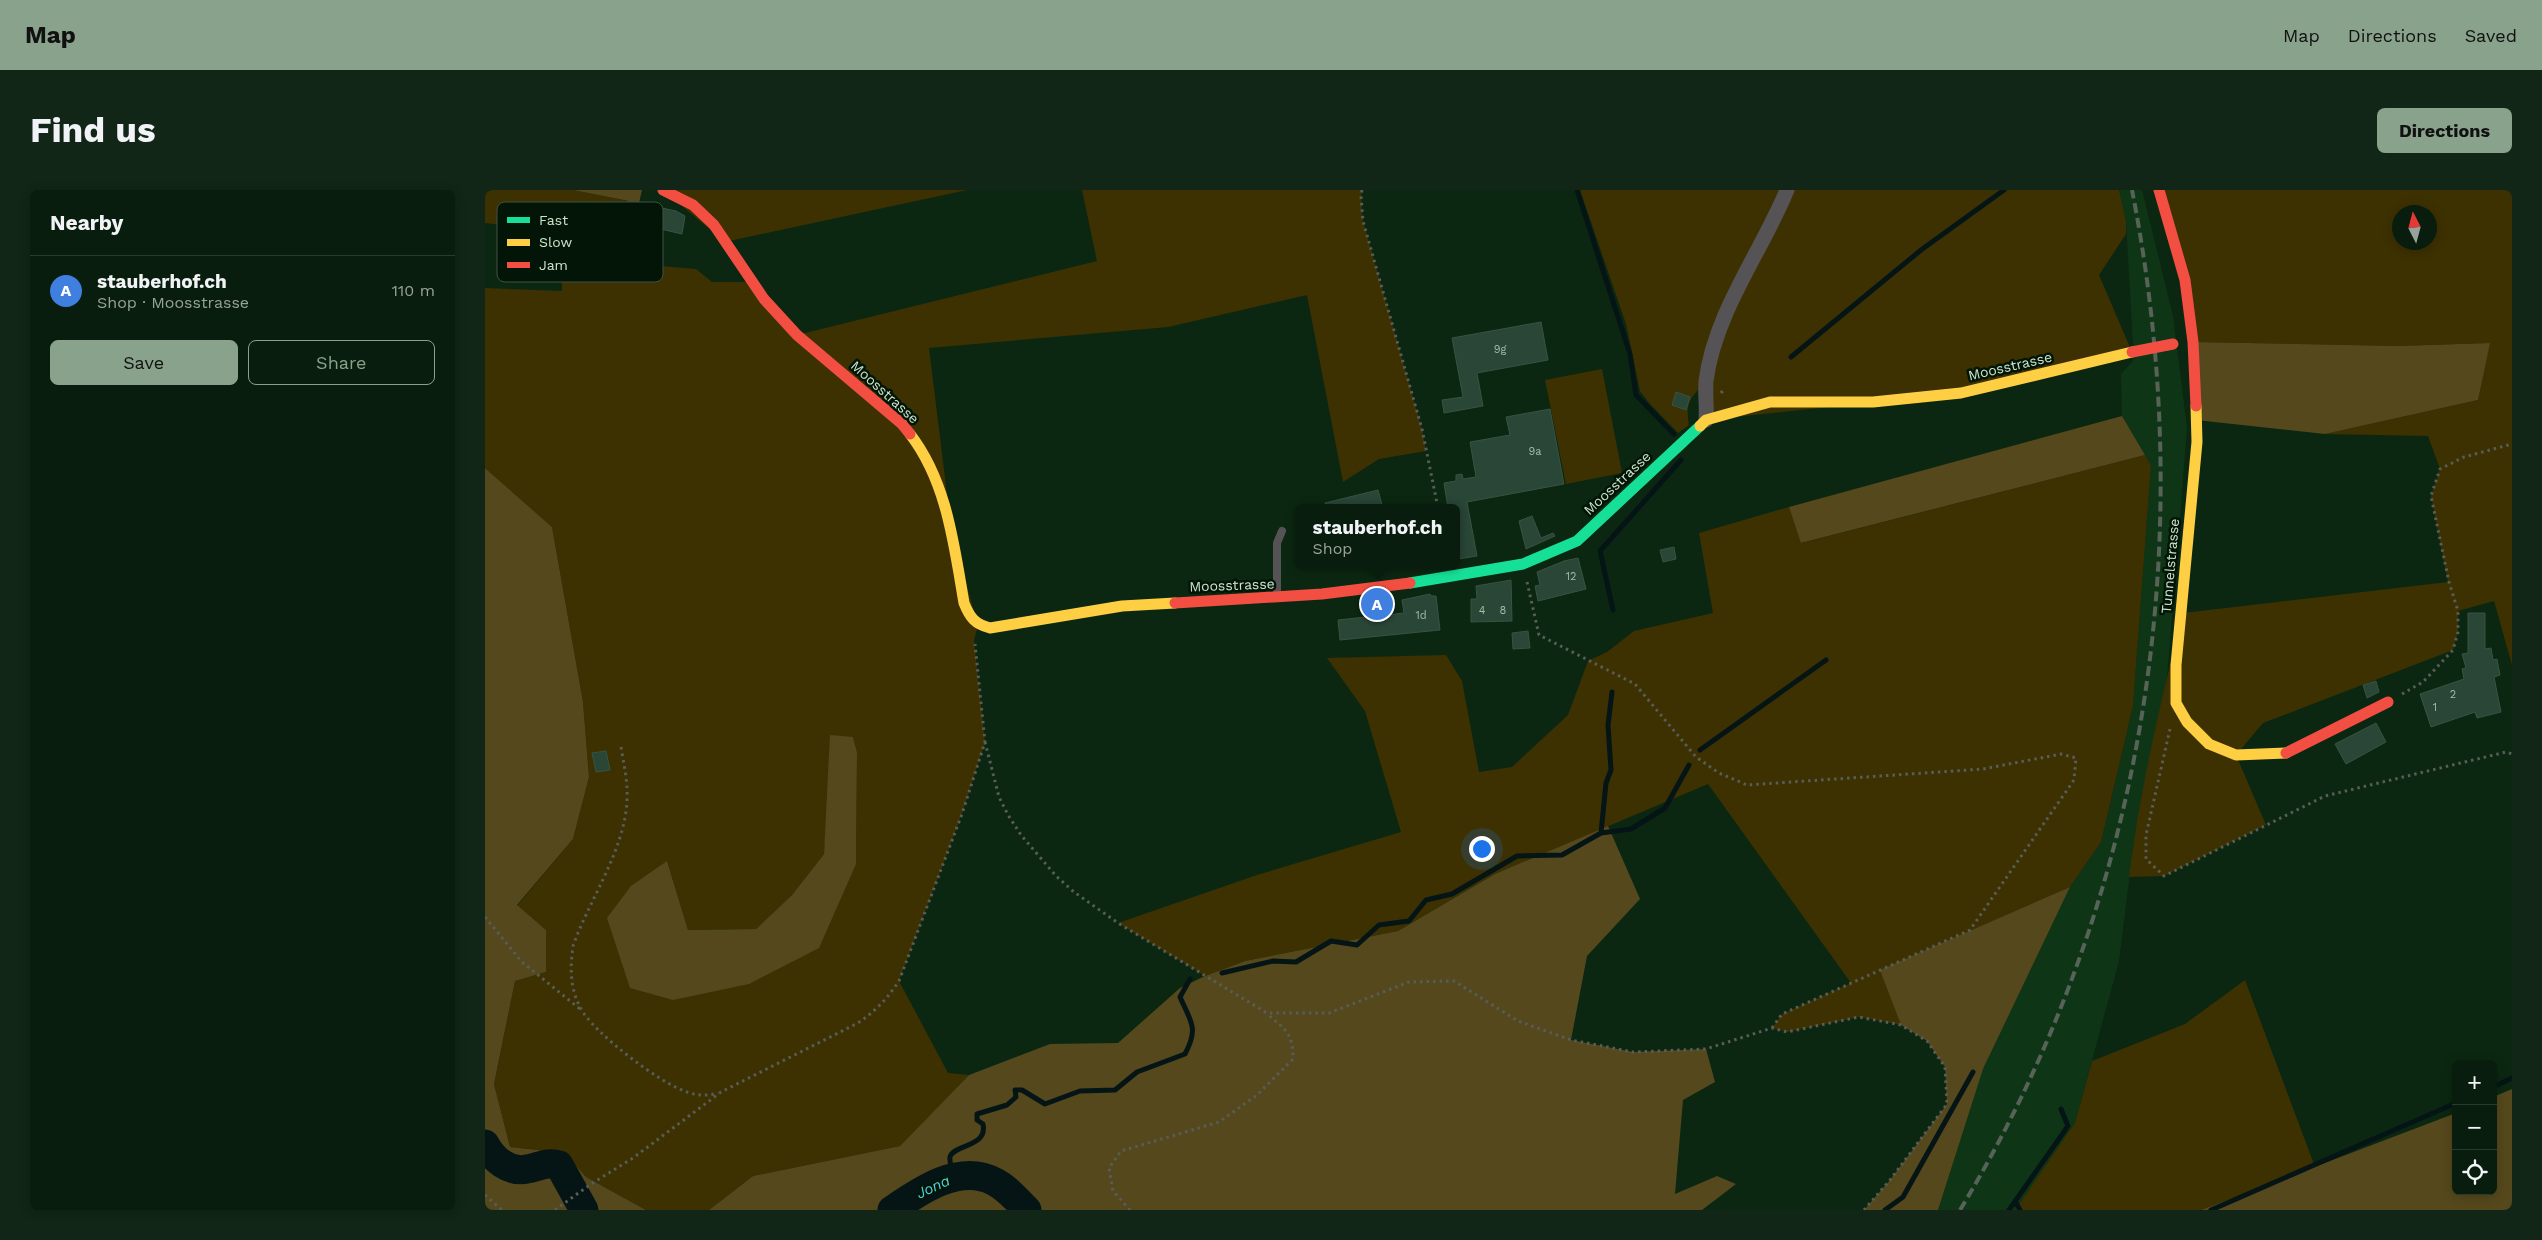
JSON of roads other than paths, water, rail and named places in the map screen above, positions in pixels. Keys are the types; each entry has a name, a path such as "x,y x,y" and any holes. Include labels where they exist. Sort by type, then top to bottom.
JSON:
{"street":[{"name":"Moosstrasse","path":"663,190 693,205 714,225 764,300 797,335 902,424 917,443 943,498 953,535 964,603 969,616 978,625 990,628 1090,610 1157,602 1277,598 1439,580 1523,564 1563,549 1577,541 1706,420 1770,402 1873,402 1961,393 2132,352 2193,342"},
{"path":"1706,420 1706,382 1715,345 1733,298 1787,190"},
{"name":"Tunnelstrasse","path":"2159,190 2185,280 2193,342 2197,442 2176,665 2176,703 2187,722 2209,744 2236,755 2287,753 2388,702"}],"lane":[{"path":"1277,598 1277,543 1282,531"}],"waterway":[{"path":"1577,190 1630,354 1636,395 1674,434"},
{"path":"1791,357 1921,250 2004,190"},
{"path":"1613,610 1600,551 1681,460"},
{"path":"1700,750 1826,660"},
{"path":"1222,973 1273,961 1296,962 1331,941 1357,945 1379,925 1409,921 1426,900 1452,894 1517,856 1562,855 1601,833 1606,783 1611,770 1608,725 1612,692"},
{"path":"1601,833 1631,829 1665,808 1689,765"},
{"path":"954,1177 950,1159 952,1153 976,1142 983,1132 983,1124 977,1120 977,1114 1007,1105 1016,1097 1015,1090 1022,1090 1045,1104 1080,1091 1115,1090 1137,1072 1185,1054 1192,1038 1192,1025 1180,997 1190,979"},
{"path":"1885,1210 1903,1197 1973,1072"},
{"path":"2497,1085 2512,1078"},
{"path":"2211,1210 2452,1105"},
{"path":"2009,1210 2068,1126 2061,1109"},
{"name":"Jona","path":"485,1144 497,1160 514,1169 527,1169 547,1164 559,1165 584,1210"},
{"name":"Jona","path":"892,1210 941,1181 968,1176 982,1177 995,1182 1012,1194 1027,1210"},
{"path":"2015,1201 2020,1210"}],"railway":[{"path":"1960,1210 2024,1092 2075,970 2114,845 2142,716 2157,586 2160,454 2152,322 2132,190"}],"place":[{"name":"stauberhof.ch","path":"1377,604"}]}
